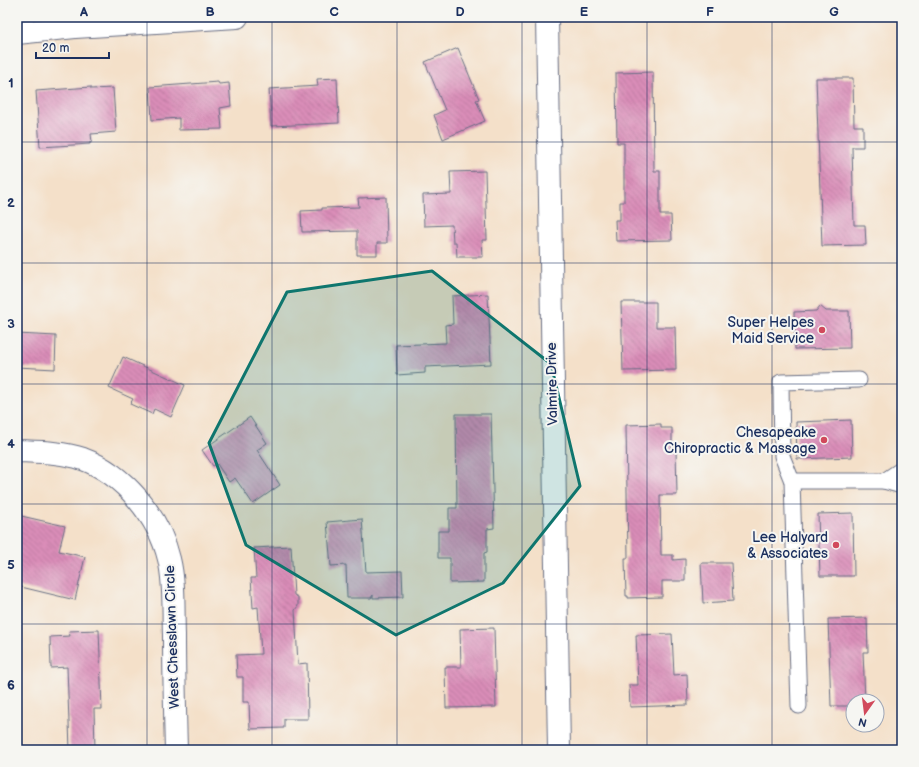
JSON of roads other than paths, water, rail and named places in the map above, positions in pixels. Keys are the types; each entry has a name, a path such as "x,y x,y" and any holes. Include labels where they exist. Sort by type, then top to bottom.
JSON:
{"street":[{"path":"17,33 75,27 237,17"},
{"name":"Valmire Drive","path":"547,17 559,750"},
{"name":"West Chesslawn Circle","path":"17,451 44,452 65,455 82,459 97,465 135,496 145,509 163,540 169,560 173,596 176,750"}],"lane":[{"path":"799,706 792,481 782,456 780,382 859,380"},
{"path":"884,480 902,469"},
{"path":"792,481 884,480 902,486"}],"place":[{"name":"Super Helpes Maid Service","path":"822,330"},
{"name":"Chesapeake Chiropractic & Massage","path":"824,440"},
{"name":"Lee Halyard & Associates","path":"836,545"}]}
